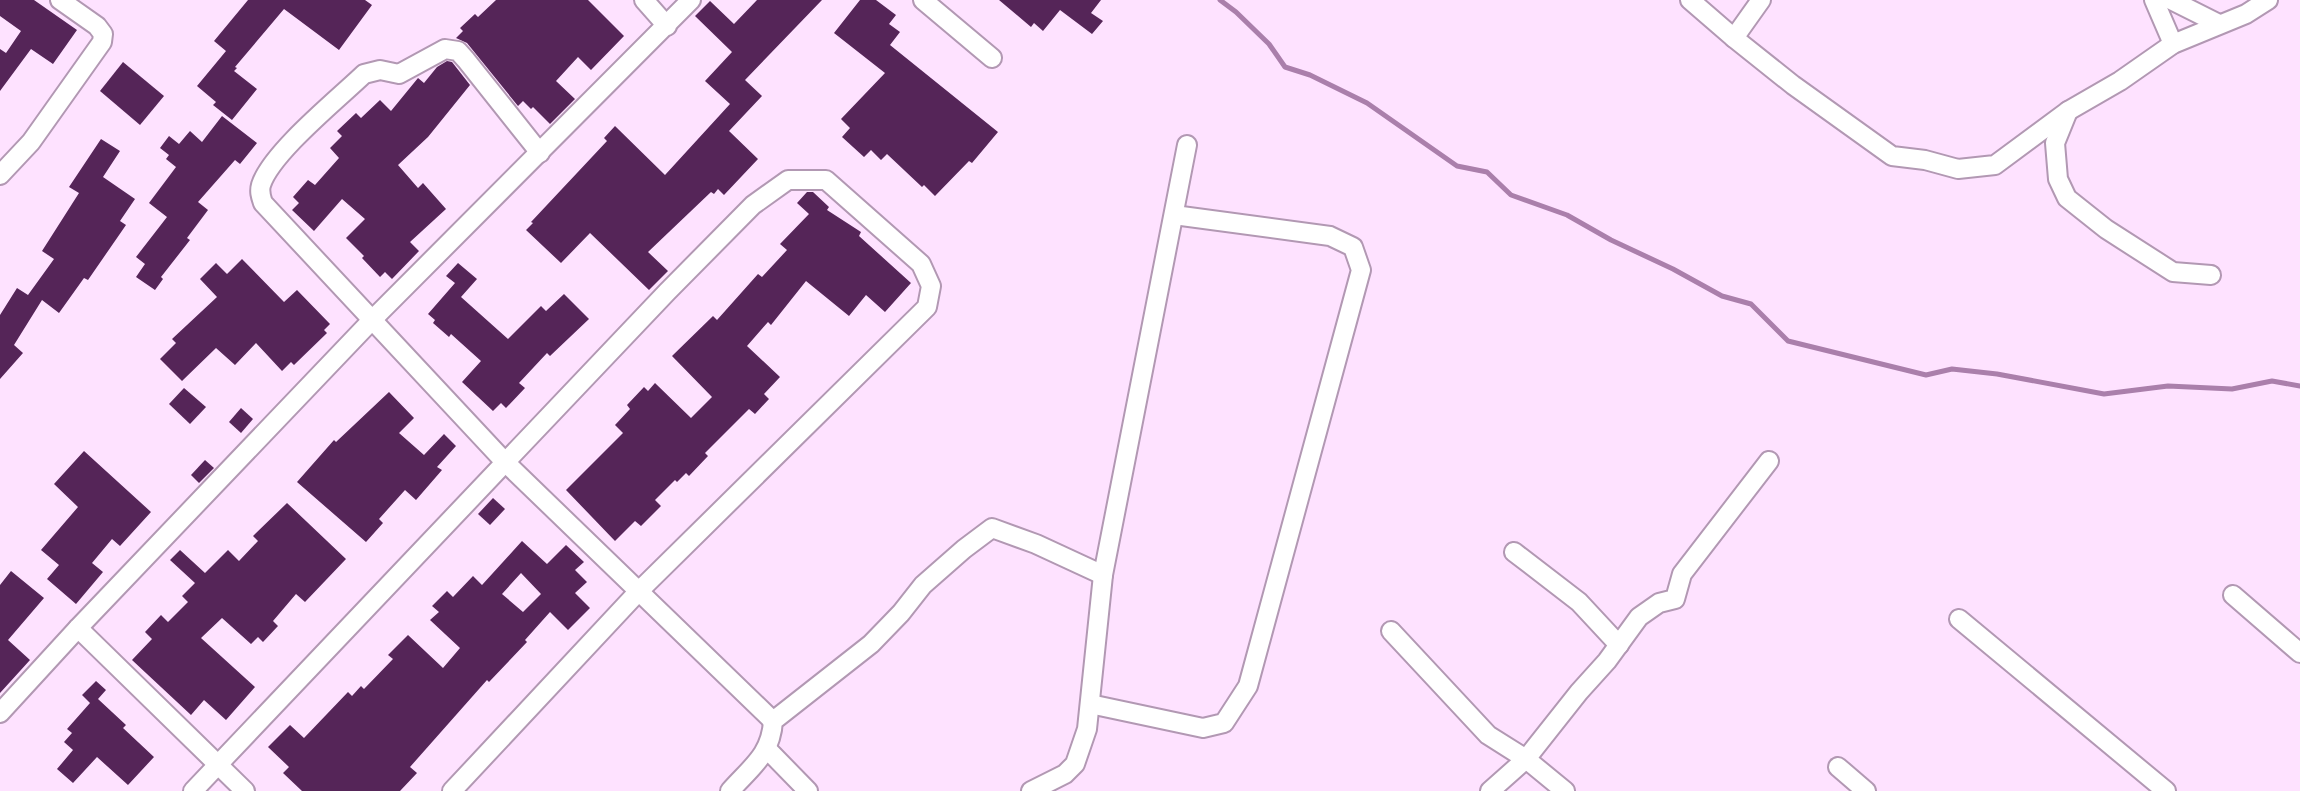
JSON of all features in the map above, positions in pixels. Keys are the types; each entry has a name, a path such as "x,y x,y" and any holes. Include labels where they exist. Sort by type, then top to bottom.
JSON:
{"street":[{"path":"0,175 31,142 102,42 103,34 97,26 60,0"},
{"path":"644,0 667,26"},
{"path":"0,713 372,320 691,0"},
{"path":"923,0 992,58"},
{"path":"1690,0 1793,85 1892,156 1925,160 1958,169 1995,165 2068,111 2120,81 2173,44 2246,14 2268,0"},
{"path":"1734,38 1761,0"},
{"path":"2154,0 2173,44"},
{"path":"2171,0 2219,24"},
{"path":"540,153 458,51 445,49 399,74 380,70 364,74 285,149 259,189 263,203 505,462 773,721"},
{"path":"2068,111 2055,143 2058,179 2067,198 2106,229 2173,272 2211,275"},
{"path":"1031,791 1065,774 1075,764 1087,729 1103,575 1187,145"},
{"path":"193,791 753,205 788,180 826,180 921,264 931,286 927,307 638,592 452,791"},
{"path":"1090,704 1203,728 1224,723 1248,686 1361,270 1353,247 1330,236 1174,215"},
{"path":"1490,791 1526,759 1639,617 1659,603 1675,599 1682,574 1769,461"},
{"path":"730,791 767,749 773,721 871,644 923,585 992,528 1036,544 1103,575"},
{"path":"1514,552 1579,602 1619,645"},
{"path":"2233,595 2300,653"},
{"path":"1959,619 2166,791"},
{"path":"78,628 245,791"},
{"path":"1391,631 1488,735 1526,759 1565,791"},
{"path":"767,749 808,791"},
{"path":"1838,767 1866,791"}],"building":[{"path":"0,0 34,0 77,30 53,64 31,49 0,91 0,49 6,53 21,31 0,16"},
{"path":"248,0 365,0 372,5 339,50 284,9 235,67 234,71 257,89 232,120 213,105 216,102 197,86 226,51 214,41"},
{"path":"496,0 588,0 624,36 591,70 578,57 556,81 575,99 550,124 523,101 518,106 467,43 456,38 463,31 460,28"},
{"path":"757,0 822,0 745,80 762,96 729,131 758,159 724,195 718,189 714,194 711,192 648,252 668,271 649,290 590,233 561,263 526,230 531,222 607,141 604,138 615,126 665,175 730,104 705,81 732,52 695,16 710,1 734,24"},
{"path":"860,0 876,0 896,15 889,24 900,32 890,45 998,132 972,163 969,161 935,196 887,154 881,160 871,150 864,157 842,137 850,128 841,119 885,73 834,33"},
{"path":"999,0 1101,0 1091,13 1103,21 1092,34 1060,10 1043,31 1034,23 1031,27"},
{"path":"447,61 452,62 470,85 428,137 398,165 418,188 423,183 446,209 410,242 419,251 392,279 385,272 380,277 346,238 365,219 342,199 314,231 292,210 299,203 293,197 308,180 315,185 339,158 330,148 342,136 337,131 356,113 361,118 380,100 391,111 418,78 424,83 437,67"},
{"path":"123,62 164,96 140,125 100,91"},
{"path":"222,116 257,143 240,164 235,160 198,202 208,210 155,290 136,277 145,264 136,257 167,217 149,203 176,167 166,159 169,155 160,148 169,136 179,144 190,131 202,142"},
{"path":"101,139 120,151 103,177 135,199 120,221 126,225 88,280 84,278 59,313 42,300 14,345 23,353 0,379 0,315 17,288 28,295 54,259 42,251 79,193 69,187"},
{"path":"807,192 813,192 829,207 827,210 861,232 859,236 911,283 885,312 866,295 849,316 806,281 771,325 768,322 747,346 780,377 764,394 769,399 755,414 749,409 705,453 708,456 689,476 686,473 677,482 675,480 655,500 661,506 641,526 635,521 615,541 566,490 623,433 615,425 630,409 627,405 644,387 648,391 655,383 691,418 712,397 672,356 713,316 717,320 758,274 762,277 787,250 780,244 809,214 797,203"},
{"path":"242,259 284,302 297,290 330,324 324,330 327,333 294,365 291,362 282,371 256,343 235,365 216,348 182,381 160,359 176,343 172,339 217,297 200,279 216,263 227,274"},
{"path":"458,263 477,279 461,297 508,339 541,306 546,311 564,294 589,319 550,356 547,353 519,383 525,388 506,408 501,403 493,411 462,382 481,361 451,334 449,337 433,323 435,320 428,314 455,283 446,276"},
{"path":"184,388 206,407 190,424 169,404"},
{"path":"389,392 414,418 399,433 424,455 444,434 456,446 437,467 442,470 416,500 405,490 379,519 383,523 366,542 297,482 334,440 336,442"},
{"path":"241,408 253,419 241,433 229,422"},
{"path":"84,451 151,512 120,546 112,539 92,563 103,572 76,604 47,579 59,565 41,550 78,507 54,484"},
{"path":"205,460 214,468 199,483 191,475"},
{"path":"493,498 505,509 490,525 478,514"},
{"path":"287,503 346,559 305,602 296,594 273,621 278,626 263,642 258,637 251,644 222,618 201,638 255,687 226,720 204,700 191,715 132,660 152,639 145,632 161,615 168,622 188,602 182,596 195,583 170,560 180,550 205,573 228,550 239,561 258,541 253,536"},
{"path":"522,541 547,564 566,545 584,562 575,570 587,582 575,593 590,608 568,630 550,612 525,640 527,642 489,682 487,680 410,767 417,773 400,791 302,791 283,773 289,767 268,747 290,725 304,738 348,692 352,696 361,686 364,689 393,659 388,655 408,635 443,668 460,648 430,620 439,612 432,606 447,591 453,597 473,576 482,585","holes":["521,573 541,594 523,612 502,594"]},
{"path":"11,571 44,598 8,640 30,660 0,693 0,585"},
{"path":"96,681 106,690 98,699 154,757 128,785 97,757 73,783 57,769 73,750 64,742 72,733 67,729 90,703 82,695"}],"waterway":[{"path":"1220,0 1269,44 1285,67 1310,75 1367,103 1457,166 1487,172 1511,195 1567,215 1722,296 1751,304 1788,341 1926,375 1952,369 2104,394 2168,386 2232,389 2272,381 2300,386"}]}
